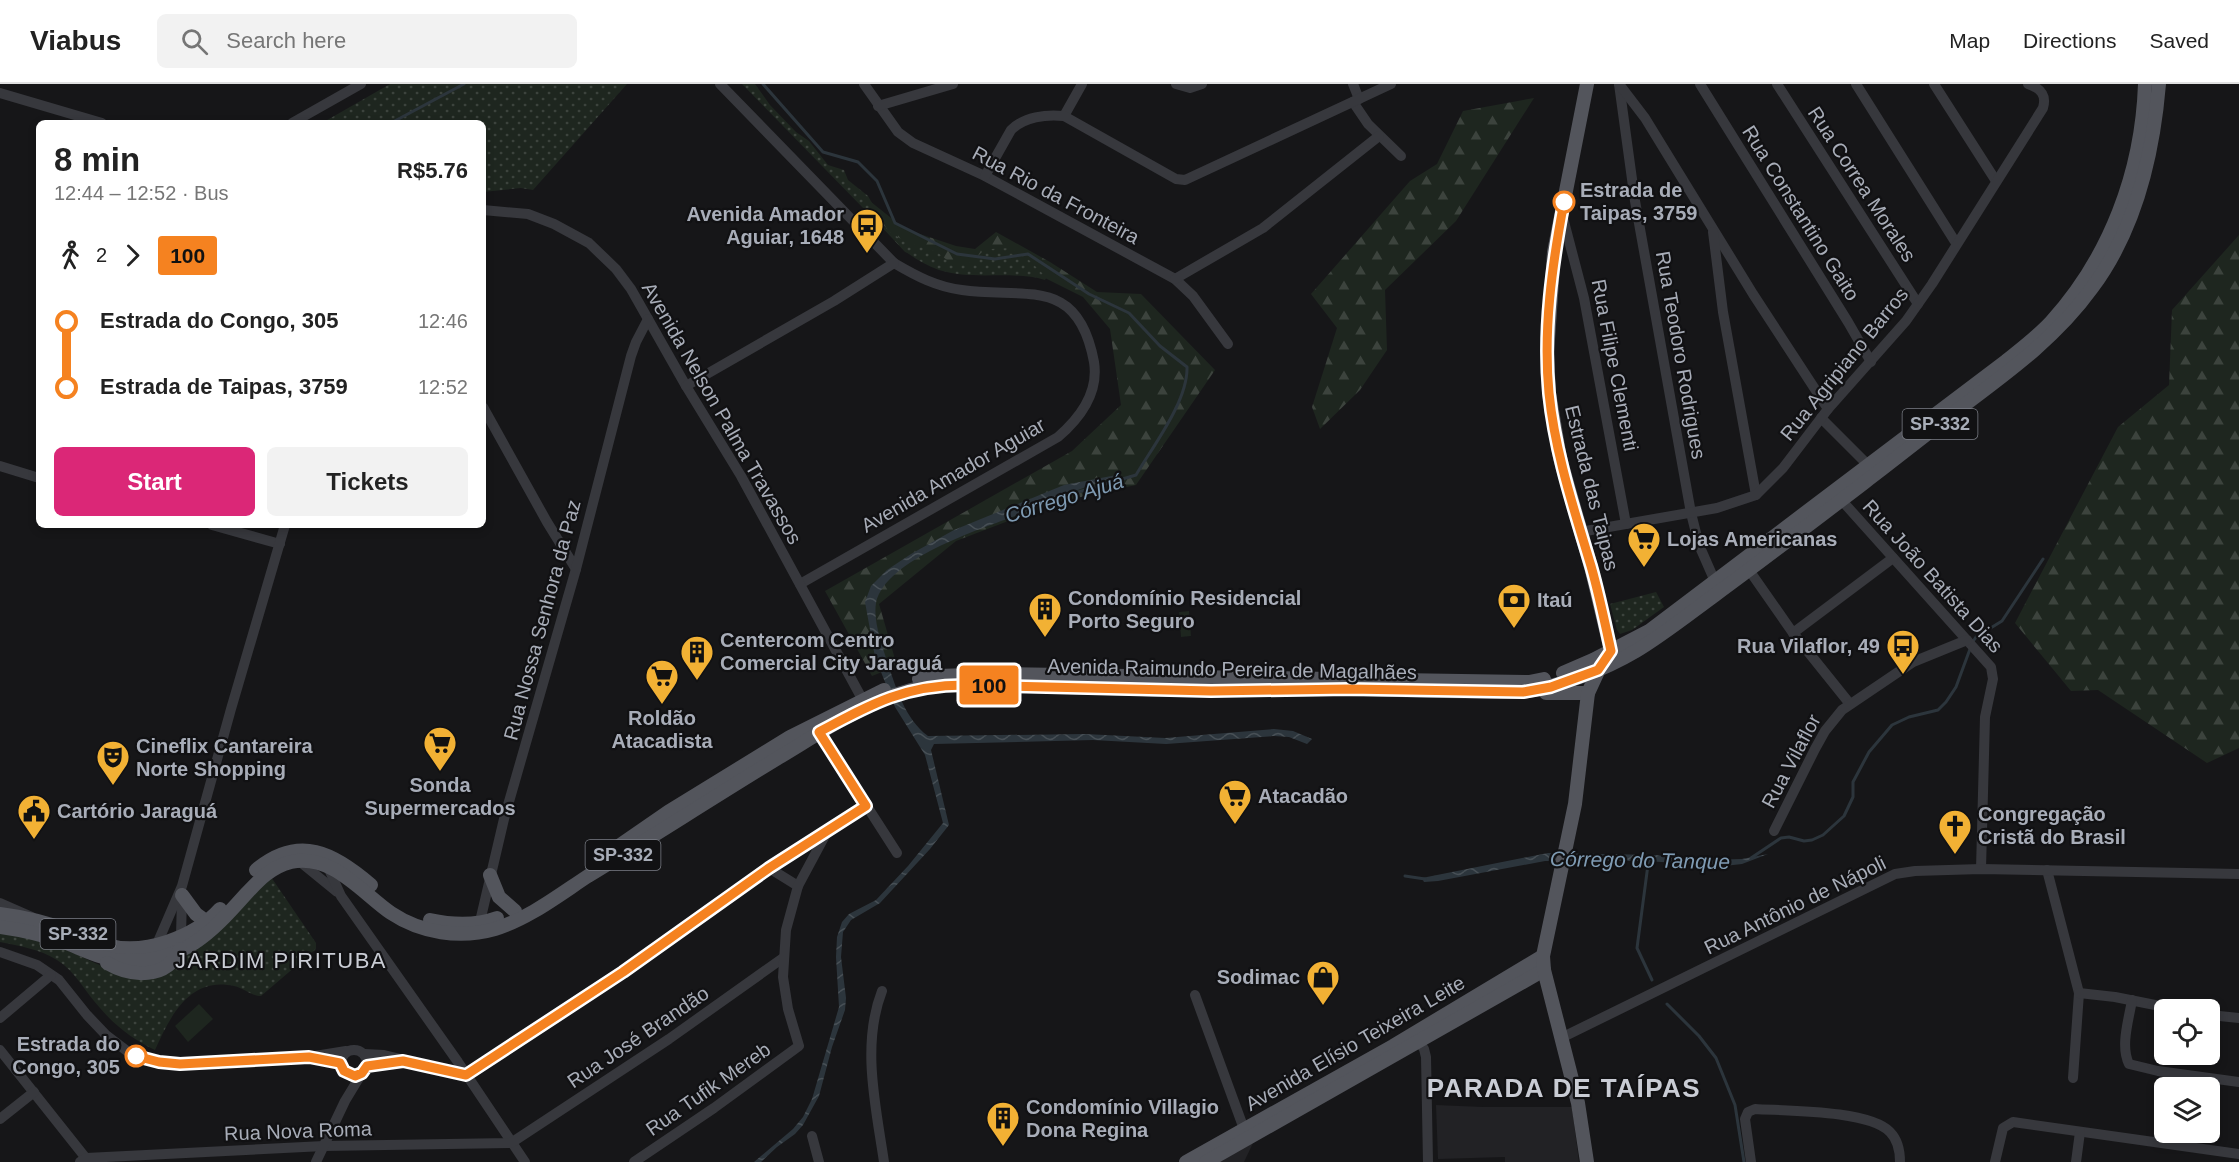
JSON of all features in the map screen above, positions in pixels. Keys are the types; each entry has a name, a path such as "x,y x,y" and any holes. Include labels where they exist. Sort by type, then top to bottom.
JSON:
{"main road":[{"name":"Estrada das Taipas","path":"1587,84 1554,252 1547,354 1548,383 1560,458 1611,651"},
{"name":"Avenida Raimundo Pereira de Magalhães","path":"901,688 949,685 1211,691 1349,689 1523,692 1551,687 1623,658 1666,632 1801,516 1837,496 1868,465 2024,346 2049,324 2080,285 2112,230 2130,183 2141,136 2145,84"},
{"name":"Avenida Raimundo Pereira de Magalhães","path":"0,914 71,931 107,946 126,948 180,943 208,934 267,872 299,861 318,863 328,867 354,883 392,913 417,926 460,934 515,911 741,766 883,695 939,676 1529,682 1572,670 1649,631 1717,586 1749,570 1837,496 2029,356 2062,324 2091,290 2113,256 2124,233 2139,194 2150,154 2158,84"},
{"path":"1749,570 1754,560 1788,533 1801,516"},
{"path":"1607,631 1631,641"},
{"path":"1587,1162 1582,1124 1544,963 1580,777 1588,693 1598,670 1611,651"},
{"path":"1523,692 1588,693"},
{"name":"Avenida Raimundo Pereira de Magalhães","path":"180,943 207,922 257,869 274,857 297,851 316,852 341,861 389,901 416,916 478,928 502,927 526,915 817,728"},
{"path":"490,875 499,897 515,911"},
{"path":"182,890 196,914 207,922"},
{"name":"SP-332","path":"0,927 43,935 95,955 124,971 150,973 170,964 180,943"},
{"name":"Avenida Elísio Teixeira Leite","path":"1186,1162 1244,1129 1294,1105 1544,963"},
{"name":"Avenida Elísio Teixeira Leite","path":"1206,1162 1294,1105"}],"street":[{"path":"12,96 15,84"},
{"path":"297,120 361,84"},
{"name":"Avenida Amador Aguiar","path":"720,84 894,263 942,287 964,291 1035,293 1051,298 1066,306 1078,320 1089,340 1094,365 1094,382 1090,396 1079,417 1058,437 800,584"},
{"name":"Rua Rio da Fronteira","path":"864,84 898,132 913,143 985,177 1175,279 1193,296 1228,344"},
{"path":"878,106 952,84"},
{"path":"1064,116 1082,84"},
{"path":"1176,84 1190,88 1202,84"},
{"path":"1353,84 1356,100 1379,136 1401,156"},
{"path":"985,177 1011,130 1017,124 1043,116 1064,116 1176,179 1185,180 1392,84"},
{"path":"1619,84 1645,118 1824,413 1868,465"},
{"name":"Rua Teodoro Rodrigues","path":"1619,84 1635,201 1691,513 1699,545 1717,586"},
{"name":"Rua Constantino Gaito","path":"1700,84 1848,322 1870,362"},
{"name":"Rua Correa Morales","path":"1777,84 1918,304"},
{"path":"1856,84 1956,243"},
{"path":"1934,84 1996,181"},
{"name":"Rua Agripiano Barros","path":"1580,532 1691,513 1756,495 1782,468 1824,413 1918,304 2043,108 2044,96 2037,88 2028,84"},
{"path":"0,93 92,120"},
{"path":"1175,279 1263,228 1379,136"},
{"name":"Avenida Nelson Palma Travassos","path":"486,210 528,214 555,224 589,243 616,269 631,289 741,476 865,704"},
{"name":"Rua Filipe Clementi","path":"1562,214 1584,298 1626,524"},
{"path":"1713,230 1721,303 1756,495"},
{"path":"686,386 834,301 894,263"},
{"name":"Rua Nossa Senhora da Paz","path":"478,928 490,875 576,569 631,356 648,319"},
{"path":"486,412 576,569"},
{"path":"0,466 36,477"},
{"name":"Rua João Batista Dias","path":"1837,496 1986,661 1992,673 1985,717 1981,869"},
{"path":"223,528 280,544"},
{"path":"157,944 182,890 231,709 284,528"},
{"path":"1793,633 1893,558"},
{"path":"1749,570 1793,633 1850,704"},
{"name":"Rua Vilaflor","path":"1774,831 1825,731 1834,719 1850,704 1913,662 1968,641"},
{"path":"817,728 897,853"},
{"path":"309,1057 342,1067 351,1076 365,1064 403,1061 466,1075 623,972 769,868 866,806"},
{"path":"783,958 786,930 798,886 828,830"},
{"path":"299,861 342,896"},
{"path":"328,867 342,896 525,1162"},
{"path":"769,868 798,886"},
{"name":"Rua Antônio de Nápoli","path":"1561,1038 1849,898 1887,876 1915,871 1981,869 2239,874"},
{"path":"2048,870 2079,993 2073,1078"},
{"path":"180,943 182,890"},
{"name":"Avenida Raimundo Pereira de Magalhães","path":"0,903 26,913 43,923"},
{"path":"0,952 23,959 51,975 66,988 100,1029 127,1051 141,1058 180,1064 309,1057 354,1049 365,1064"},
{"name":"Rua Tufik Mereb","path":"634,1162 796,1050 799,1043 788,1009 783,958"},
{"name":"Rua José Brandão","path":"511,1143 669,1039 783,958"},
{"path":"0,1018 51,975"},
{"path":"882,991 873,1020 872,1034 874,1097 884,1162"},
{"path":"2079,993 2154,1005"},
{"path":"1195,995 1244,1129"},
{"path":"2132,1000 2126,1045 2126,1057 2129,1064 2158,1071 2239,1082"},
{"path":"2220,1016 2239,1018"},
{"path":"1416,1037 1426,1057 1428,1162"},
{"path":"0,1050 86,1161"},
{"path":"345,1101 342,1067 346,1051"},
{"path":"316,1162 365,1064"},
{"path":"0,1119 34,1092"},
{"path":"1751,1162 1746,1115 1755,1109 1806,1112 1868,1120 1889,1131 1894,1137 1900,1162"},
{"path":"1995,1162 2002,1128 2009,1123 2016,1122 2239,1154"},
{"path":"2076,1162 2080,1132"},
{"path":"812,1136 819,1162"},
{"name":"Rua Nova Roma","path":"86,1161 324,1146 511,1143"}],"shaded area":[{"path":"1436,1105 1572,1107 1579,1162 1505,1162 1505,1157 1438,1159"},
{"path":"1253,1143 1244,1162 1220,1162"}],"green space":[{"path":"390,84 627,84 533,190 521,188 486,192 486,120 327,120"},
{"path":"742,84 755,84 770,105 796,132 809,141 828,165 844,170 848,180 868,196 888,231 906,242 937,252 952,264 963,265 972,262 982,252 991,249 1011,248 1029,260 1046,277 1045,280 1019,276 952,273 926,264 906,252"},
{"path":"1534,98 1456,221 1385,290 1387,350 1360,390 1320,429 1312,407 1337,328 1311,294 1410,181 1437,164 1463,111"},
{"path":"866,198 905,229 956,246 975,249 996,232 1097,292 1141,294 1215,370 1136,485 1058,502 956,541 879,604 897,666 872,676 825,591 1072,451 1121,405 1110,329 1083,297 1035,273 956,270 905,252 858,201"},
{"path":"2239,235 2239,748 2207,763 2098,690 2071,691 2015,623 2118,427 2169,385 2172,310"},
{"path":"1656,592 1664,607 1632,630 1620,634 1610,604"},
{"path":"1189,611 1191,636 1181,637 1179,612"},
{"path":"269,874 316,943 316,949 261,996 234,986 218,985 205,987 193,993 183,1002 167,1025 155,1050 118,1027 75,976 57,960 36,951 0,942 0,931 50,943 124,974 143,977 160,975 176,966"},
{"path":"199,1004 213,1019 188,1042 175,1026"}],"water":[{"path":"1122,474 938,547 897,572 884,587 875,610 878,633 898,692 913,721 928,736 1085,734 1165,738 1274,729 1293,731 1312,739 1307,744 1289,737 1274,736 1166,744 1093,740 934,744 931,750 949,825 880,903 851,920 843,932 841,957 846,998 845,1010 819,1096 803,1125 795,1134 761,1162 754,1162 793,1129 803,1117 812,1099 839,1007 836,957 837,937 842,922 849,914 876,900 908,866 943,823 925,755 895,707 875,657 865,602 871,586 887,570 954,530 1064,485"},
{"path":"1548,853 1655,855 1707,860 1742,859 1768,854 1742,864 1724,866 1646,861 1545,861 1438,881 1424,882 1422,878"}],"waterway":[{"path":"397,120 464,84"},
{"name":"Córrego Ajuá","path":"763,84 823,152 858,162 877,181 895,223 957,254 995,259 1028,254 1089,294 1129,313 1160,346 1187,367 1186,380 1176,408 1136,475 1048,501"},
{"name":"Córrego do Tanque","path":"1972,643 1976,637 2002,621 2043,559"},
{"name":"Córrego do Tanque","path":"1751,858 1781,838 1812,840 1823,835 1844,816 1853,797 1853,782 1869,752 1892,725 1909,717 1938,710 1946,702 1956,687 1970,649"},
{"path":"1649,857 1637,948 1652,980"},
{"name":"Córrego do Tanque","path":"1405,876 1425,879"},
{"path":"1667,1004 1699,1036 1716,1058 1735,1105 1744,1162"}],"bus line":[{"name":"100","path":"136,1056 180,1064 309,1057 340,1063 344,1071 351,1076 359,1075 367,1066 403,1061 466,1075 623,972 769,868 866,806 819,732 851,715 913,689 965,685 1211,691 1349,689 1523,692 1551,687 1598,670 1611,651 1591,567 1560,458 1549,393 1547,354 1550,302 1554,252 1564,202"}],"place":[{"name":"Estrada de Taipas, 3759","path":"1564,202"},
{"name":"Avenida Amador Aguiar, 1648","path":"867,254"},
{"name":"Lojas Americanas","path":"1644,568"},
{"name":"Itaú","path":"1514,629"},
{"name":"Condomínio Residencial Porto Seguro","path":"1045,638"},
{"name":"Rua Vilaflor, 49","path":"1903,675"},
{"name":"Centercom Centro Comercial City Jaraguá","path":"697,681"},
{"name":"Roldão Atacadista","path":"662,705"},
{"name":"Sonda Supermercados","path":"440,772"},
{"name":"Cineflix Cantareira Norte Shopping","path":"113,786"},
{"name":"Atacadão","path":"1235,825"},
{"name":"Cartório Jaraguá","path":"34,840"},
{"name":"Congregação Cristã do Brasil","path":"1955,855"},
{"name":"Sodimac","path":"1323,1006"},
{"name":"Estrada do Congo, 305","path":"136,1056"},
{"name":"Condomínio Villagio Dona Regina","path":"1003,1147"}],"district":[{"name":"JARDIM PIRITUBA","path":"281,960"},
{"name":"PARADA DE TAÍPAS","path":"1564,1088"}]}
